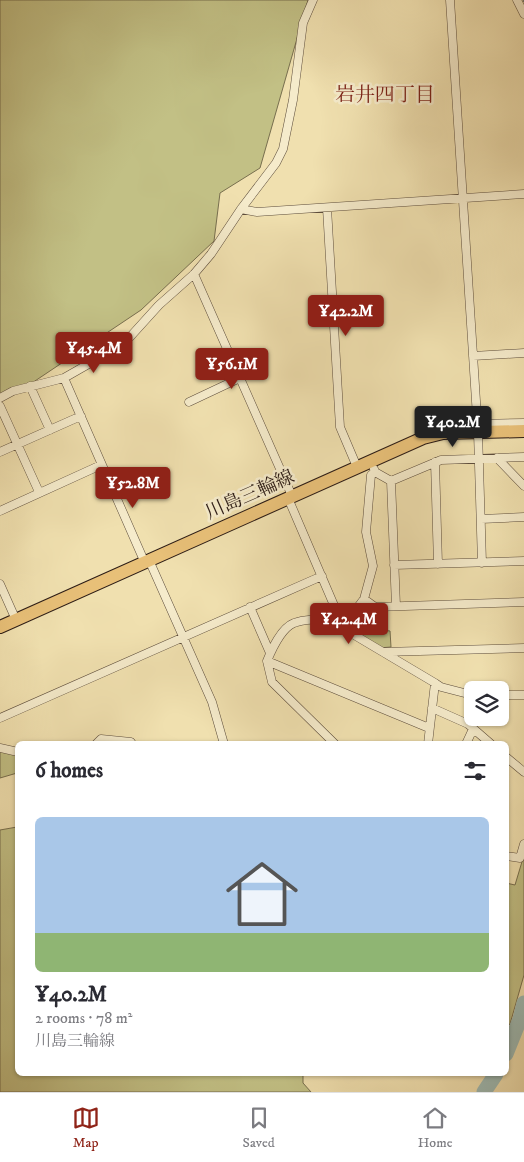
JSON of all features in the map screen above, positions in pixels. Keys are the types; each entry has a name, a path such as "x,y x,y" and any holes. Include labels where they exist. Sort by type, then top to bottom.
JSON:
{"main road":[{"name":"川島三輪線","path":"0,627 357,467 373,467 423,438 478,428 524,431"}],"street":[{"path":"0,398 13,391 64,378 113,350 130,338 160,305 194,274 211,254 284,149 293,100 303,23 313,0"},
{"path":"450,0 478,428 482,562"},
{"path":"517,0 524,14"},
{"path":"241,209 257,212 524,194"},
{"path":"327,208 340,427 357,467"},
{"path":"194,274 240,378 336,610"},
{"path":"473,356 524,353"},
{"path":"64,378 101,465 184,636 212,702 223,741"},
{"path":"189,402 240,378"},
{"path":"30,386 50,430"},
{"path":"0,406 39,492"},
{"path":"0,452 80,416"},
{"path":"478,428 524,423"},
{"path":"391,481 441,460 524,457"},
{"path":"497,458 524,486"},
{"path":"435,462 438,564"},
{"path":"0,510 101,465"},
{"path":"329,620 336,610 358,607 364,599 373,566 366,532 373,467 391,481"},
{"path":"391,481 396,606"},
{"path":"481,519 524,518"},
{"path":"394,565 524,562"},
{"path":"0,718 322,576"},
{"path":"0,584 16,620"},
{"path":"364,599 375,607 524,602"},
{"path":"250,607 268,657 272,682 332,741"},
{"path":"268,657 280,635 294,623 325,618 441,687 464,693"},
{"path":"381,652 524,648"},
{"path":"268,657 429,728"},
{"path":"428,741 435,683"},
{"path":"509,695 524,695"},
{"path":"432,708 468,724 487,741"},
{"path":"467,741 473,729"},
{"path":"99,741 101,739 121,741"},
{"path":"0,748 15,751"},
{"path":"509,760 524,772"},
{"path":"509,856 520,858 524,844"}],"shaded area":[{"path":"0,0 308,0 260,168 220,193 214,241 141,310 20,391 0,396"},
{"path":"362,627 390,631 391,647 379,648 360,636"},
{"path":"0,745 15,748 15,774 0,778"},
{"path":"15,827 15,1076 303,1076 303,1083 311,1092 0,1092 0,830"},
{"path":"524,855 524,975 509,1025 509,884 515,885"}],"waterway":[{"path":"509,1046 524,1003"},
{"path":"484,1092 495,1076"}],"district":[{"name":"岩井四丁目","path":"385,95"}]}
